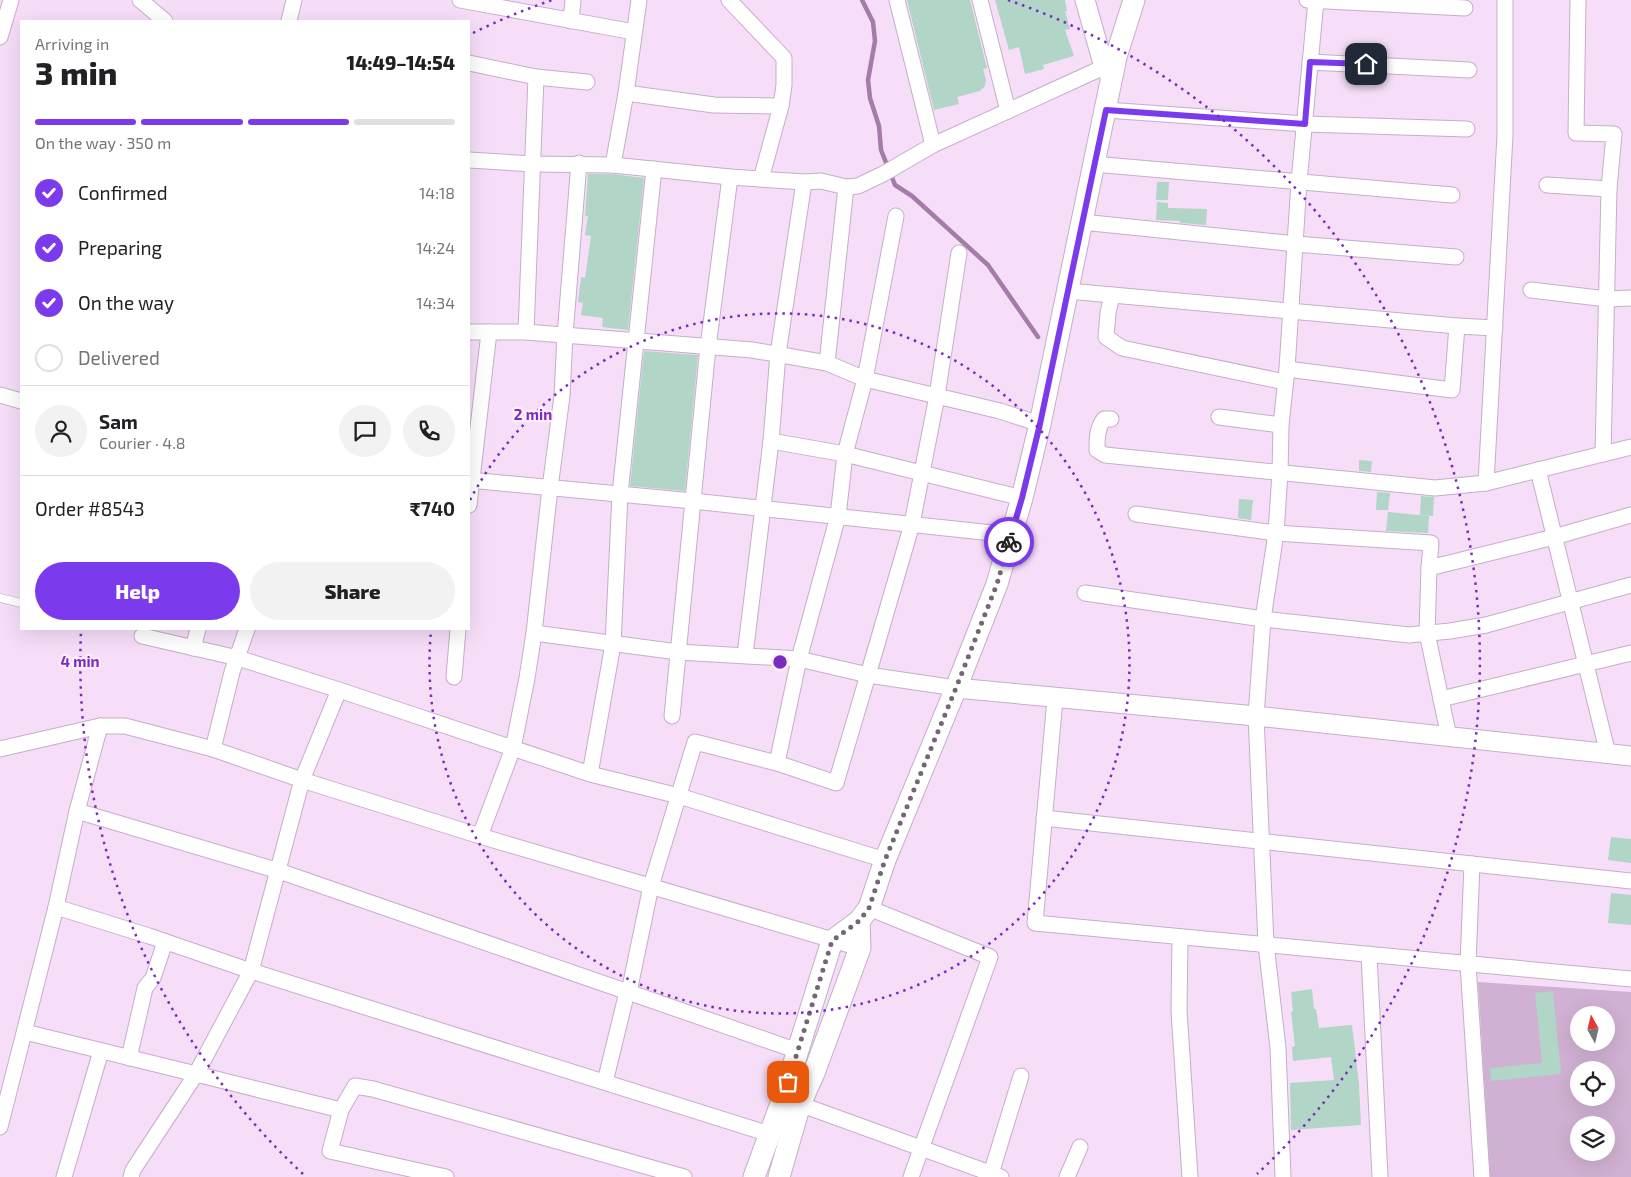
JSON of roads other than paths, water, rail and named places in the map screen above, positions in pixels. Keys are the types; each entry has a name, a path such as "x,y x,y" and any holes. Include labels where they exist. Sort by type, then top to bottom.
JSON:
{"main road":[{"path":"754,1177 769,1134 814,1073 860,948 864,915 997,584 1022,498 1040,424 1093,164 1106,110 1108,73 1116,57 1134,0"},
{"path":"779,1177 792,1101 798,1051 832,941 864,915"}],"street":[{"path":"0,37 11,0"},
{"path":"140,0 164,20"},
{"path":"289,20 294,0"},
{"path":"460,0 502,4 571,21 634,32"},
{"path":"571,21 573,0"},
{"path":"613,164 626,93 639,0"},
{"path":"729,0 784,58 784,85 781,106 761,179"},
{"path":"897,0 933,145"},
{"path":"980,0 1008,110"},
{"path":"470,160 533,164 613,164 730,177 804,182 821,180 846,187 858,186 889,171 933,145 1008,110 1108,73 1085,0"},
{"path":"1283,1177 1278,1048 1266,944 1256,716 1264,620 1276,533 1281,425 1292,311 1299,182 1310,62 1313,0 1465,8"},
{"path":"1486,483 1505,134 1505,0"},
{"path":"1578,0 1576,133 1614,134 1609,189 1604,454"},
{"path":"1310,62 1469,70"},
{"path":"470,63 536,77 587,82"},
{"path":"526,332 536,77"},
{"path":"626,93 714,105 781,106"},
{"path":"1106,110 1305,124 1467,129"},
{"path":"480,836 513,748 534,633 562,396 579,164"},
{"path":"1093,164 1452,196"},
{"path":"590,774 613,644 620,494 654,169"},
{"path":"672,716 708,346 730,177"},
{"path":"745,655 771,441 778,354 804,182"},
{"path":"1547,185 1609,189"},
{"path":"827,362 846,187"},
{"path":"777,763 798,659 838,516 845,454 865,379 896,216"},
{"path":"1082,222 1296,244 1456,257"},
{"path":"606,1082 627,992 629,992 651,886 695,742 777,763 836,784 912,524 937,396 959,253"},
{"path":"1531,290 1607,299 1631,298"},
{"path":"1068,291 1495,328"},
{"path":"1112,295 1106,337 1122,348 1286,376 1452,390 1457,326"},
{"path":"470,332 526,332 708,346 778,354 827,362 865,379 1000,411 1040,424"},
{"path":"489,332 470,480 693,501 1011,535"},
{"path":"0,395 20,401"},
{"path":"1219,417 1281,425"},
{"path":"1111,419 1104,419 1100,425 1097,437 1097,450 1104,455 1435,488 1486,483 1631,447"},
{"path":"771,441 845,454 1022,498"},
{"path":"1538,470 1608,754"},
{"path":"1136,514 1276,533 1431,543 1427,633 1449,737"},
{"path":"1429,568 1631,515"},
{"path":"1086,593 1264,620 1409,635 1486,625 1631,585"},
{"path":"193,648 198,630"},
{"path":"213,749 232,672 248,630"},
{"path":"454,677 458,630"},
{"path":"534,633 678,652 798,659 868,675 956,688 1055,699 1256,716 1631,756"},
{"path":"142,636 238,658 590,774 678,796 885,860"},
{"path":"1441,699 1631,652"},
{"path":"131,1177 133,1170 196,1074 251,971 302,780 339,690"},
{"path":"1055,699 1035,923 1631,979"},
{"path":"0,1127 56,907 77,811 100,726"},
{"path":"0,749 100,726 125,726 213,749 302,780 480,836 860,948"},
{"path":"77,811 279,871 798,1051"},
{"path":"1044,818 1631,881"},
{"path":"1472,864 1468,964 1482,1177"},
{"path":"56,907 251,971 769,1134"},
{"path":"864,915 990,957 911,1177"},
{"path":"1180,936 1179,1011 1190,1177"},
{"path":"129,1058 145,988 154,978 165,942"},
{"path":"1369,954 1380,1177"},
{"path":"24,1032 341,1110"},
{"path":"64,1177 101,1051"},
{"path":"792,1101 994,1176 1021,1076"},
{"path":"446,1177 330,1151 341,1110 355,1086 373,1089 684,1177"},
{"path":"1067,1177 1080,1147"}],"lane":[{"path":"0,598 20,603"}],"waterway":[{"path":"862,0 873,22 875,41 868,80 870,98 879,126 881,150 895,185 912,196 988,265 1038,337"}]}
